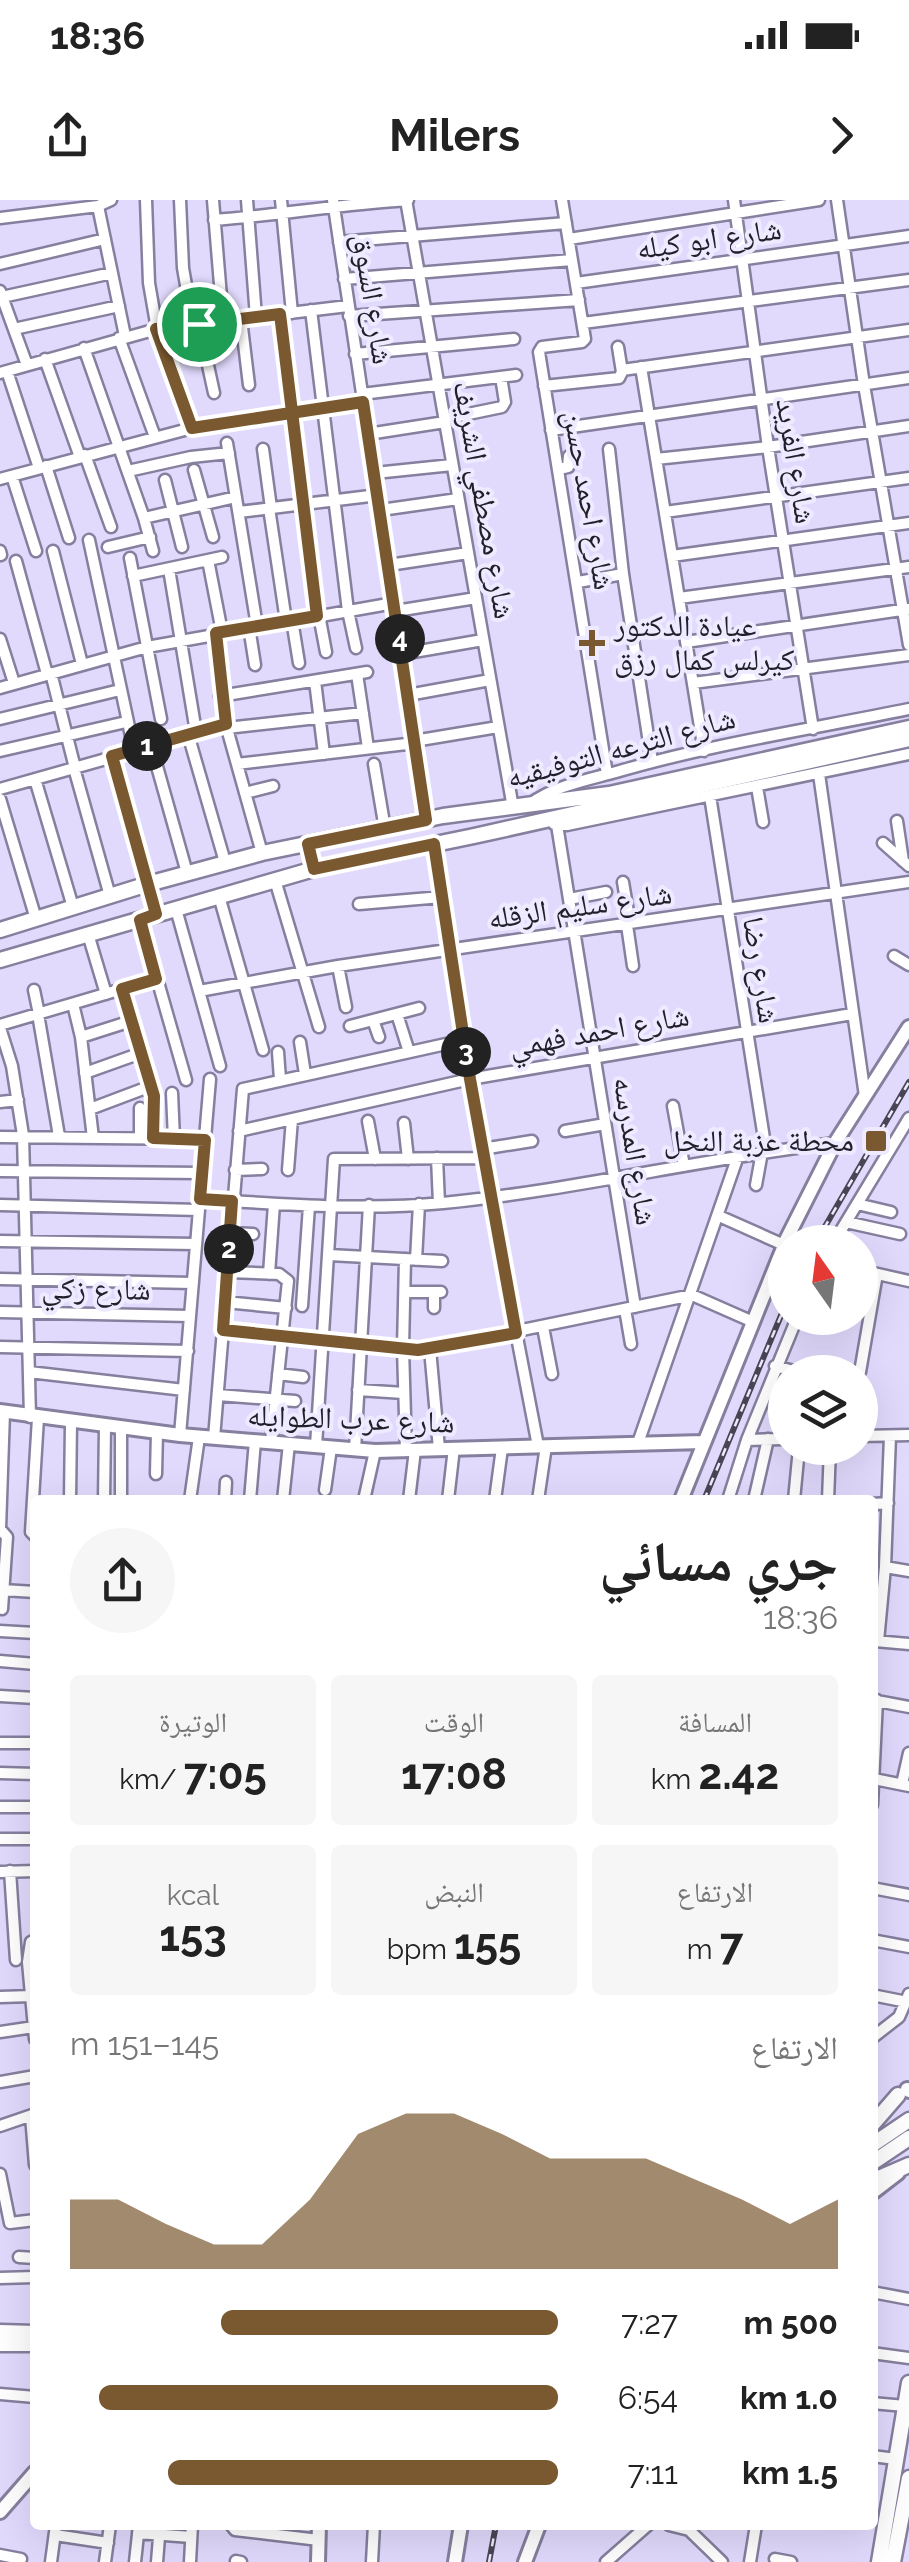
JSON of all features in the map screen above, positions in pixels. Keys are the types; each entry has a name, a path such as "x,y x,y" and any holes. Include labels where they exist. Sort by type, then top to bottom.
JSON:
{"main road":[{"path":"519,807 609,794 909,728"},
{"path":"539,820 909,739"},
{"name":"شارع الترعه التوفيقيه","path":"0,930 262,853 426,820 519,807"},
{"name":"شارع الترعه التوفيقيه","path":"0,960 314,869 539,820"},
{"path":"308,844 314,869"},
{"path":"148,884 156,914"},
{"path":"878,2119 906,2091"},
{"path":"878,2141 909,2120"},
{"path":"878,2159 909,2138"},
{"path":"878,2178 909,2165"},
{"path":"0,2332 30,2334"},
{"path":"0,2344 30,2344"},
{"path":"879,2562 909,2383"},
{"path":"893,2562 905,2524 909,2478"}],"street":[{"path":"25,200 28,214"},
{"path":"146,200 149,283 156,329 192,428"},
{"path":"180,200 183,268 214,393"},
{"path":"214,200 224,322"},
{"path":"247,200 256,317"},
{"path":"281,200 292,412 302,504 326,652"},
{"path":"214,220 282,214 333,202 406,200"},
{"name":"شارع مصطفي الشريف","path":"406,200 498,727 519,807"},
{"path":"562,200 583,323 909,280"},
{"name":"شارع الفريد","path":"734,200 768,448 813,728"},
{"path":"569,239 819,200"},
{"path":"837,200 909,645"},
{"name":"شارع السوق","path":"333,202 426,820"},
{"path":"0,218 106,203 105,238 122,337 155,437"},
{"path":"339,242 566,223"},
{"name":"شارع ابو كيله","path":"576,283 909,236"},
{"path":"0,264 105,238"},
{"path":"344,279 572,260"},
{"path":"27,365 1,294 112,273"},
{"path":"70,538 3,372 156,329 311,310 425,311 579,300"},
{"path":"14,328 119,306"},
{"path":"311,310 348,611 356,648"},
{"path":"241,319 249,385"},
{"name":"شارع احمد حسن","path":"583,323 584,342 542,347 539,352 607,774"},
{"path":"622,370 909,330"},
{"path":"355,354 514,339"},
{"path":"544,386 617,379 622,370 618,347"},
{"path":"84,348 153,552"},
{"path":"45,359 111,527"},
{"path":"641,367 704,751"},
{"path":"36,551 4,475 192,428 323,408 438,384 516,375"},
{"path":"368,434 498,409 505,402 501,377"},
{"path":"551,430 909,378"},
{"path":"656,459 768,448 909,426"},
{"path":"128,471 228,448 255,664"},
{"path":"262,449 299,663"},
{"path":"609,449 622,574 652,762"},
{"path":"560,469 570,464 569,456"},
{"path":"375,473 452,465"},
{"path":"194,470 213,537"},
{"path":"665,512 909,478"},
{"path":"165,480 182,547"},
{"path":"238,512 378,495"},
{"path":"144,518 236,497"},
{"path":"381,510 458,499"},
{"path":"672,556 909,524"},
{"path":"108,548 150,538"},
{"path":"89,540 134,750"},
{"path":"52,552 82,664"},
{"path":"389,566 468,553"},
{"path":"130,558 161,719"},
{"path":"134,576 222,558"},
{"path":"208,560 219,633 220,696 262,853"},
{"path":"16,561 110,896"},
{"path":"679,598 909,567"},
{"path":"170,568 192,733 225,862"},
{"path":"578,582 622,574"},
{"path":"0,688 147,647 219,633 348,611 476,598"},
{"path":"686,642 906,610"},
{"path":"0,638 14,683"},
{"path":"402,654 483,640"},
{"path":"693,683 909,655"},
{"path":"220,696 362,673 368,748"},
{"path":"314,680 324,754"},
{"path":"408,694 490,680"},
{"path":"0,719 120,690"},
{"name":"شارع الترعه التوفيقيه","path":"519,807 544,795 652,762 909,709"},
{"path":"0,789 192,733 226,726 363,713"},
{"path":"0,751 126,722"},
{"path":"237,764 414,742 498,727"},
{"path":"151,745 187,873"},
{"name":"شارع الترعه التوفيقيه","path":"539,820 557,825 909,754"},
{"path":"112,756 148,884"},
{"path":"374,764 386,829"},
{"path":"819,774 866,1097"},
{"path":"36,779 74,907"},
{"path":"245,793 273,786"},
{"path":"757,786 763,822"},
{"name":"شارع رضا","path":"710,796 764,1152"},
{"path":"0,800 36,919"},
{"path":"897,821 906,863"},
{"name":"شارع المدرسه","path":"557,825 614,1176 631,1344"},
{"path":"883,843 906,863"},
{"path":"434,844 490,1197 542,1446 538,1495"},
{"path":"275,880 319,1027"},
{"path":"624,882 633,966"},
{"name":"شارع سليم الزقله","path":"199,992 338,966 909,882"},
{"path":"569,899 606,892"},
{"path":"219,896 263,1050"},
{"path":"359,904 442,896"},
{"path":"176,909 220,1066"},
{"path":"140,920 186,1080"},
{"path":"88,934 106,994"},
{"path":"894,956 909,965"},
{"path":"338,966 346,1007"},
{"path":"33,1495 23,1135 0,1027 156,979"},
{"path":"122,989 151,1086 153,1138"},
{"path":"34,990 59,1136"},
{"path":"73,1004 93,1138"},
{"path":"350,1026 420,1008"},
{"path":"397,1014 409,1052"},
{"name":"شارع احمد فهمي","path":"239,1131 470,1079 852,1014"},
{"path":"373,1020 379,1037"},
{"path":"81,1038 131,1021"},
{"path":"794,1225 835,1143 909,1028"},
{"path":"214,1438 242,1090 464,1040"},
{"path":"300,1042 304,1074"},
{"path":"278,1052 280,1080"},
{"path":"86,1073 141,1053"},
{"path":"180,1435 210,1078"},
{"path":"90,1109 151,1086"},
{"path":"172,1093 174,1139"},
{"path":"0,1102 18,1100"},
{"path":"673,1106 684,1166"},
{"path":"140,1108 140,1138"},
{"path":"844,1225 906,1130 909,1118"},
{"path":"288,1170 292,1119"},
{"path":"368,1121 375,1159"},
{"path":"404,1123 408,1159"},
{"path":"565,1131 605,1124"},
{"path":"0,1137 205,1140"},
{"path":"316,1446 334,1159 437,1158 483,1153 532,1140"},
{"path":"0,1204 439,1203 835,1143"},
{"path":"756,1184 764,1152"},
{"path":"638,1443 738,1156"},
{"path":"437,1158 439,1203"},
{"path":"235,1170 262,1169"},
{"path":"0,1171 202,1173"},
{"path":"269,1274 274,1204"},
{"path":"409,1495 411,1450 402,1348 404,1292 419,1204"},
{"path":"857,1204 891,1212"},
{"path":"354,1450 369,1205"},
{"path":"225,1302 306,1306 308,1206"},
{"path":"719,1216 768,1236"},
{"path":"846,1222 900,1234"},
{"path":"230,1233 253,1234"},
{"path":"0,1241 196,1244"},
{"path":"329,1254 442,1261"},
{"path":"228,1272 284,1275 288,1281 271,1442"},
{"path":"878,1274 909,1281"},
{"path":"0,1279 193,1283"},
{"path":"683,1495 768,1282"},
{"path":"404,1292 437,1292 434,1308"},
{"path":"223,1330 360,1346 430,1349 692,1295 751,1320"},
{"name":"شارع زكي","path":"0,1312 190,1316"},
{"path":"543,1327 552,1374"},
{"path":"0,1346 188,1351"},
{"path":"430,1349 439,1449"},
{"path":"29,1372 184,1390"},
{"path":"278,1374 303,1377"},
{"path":"730,1495 768,1387"},
{"path":"358,1390 404,1392"},
{"path":"218,1395 295,1401"},
{"path":"2,1411 0,1528 6,1536 2,1609"},
{"name":"شارع عرب الطوايله","path":"2,1411 180,1435 375,1451 703,1442"},
{"path":"70,1495 71,1422"},
{"path":"104,1495 105,1426"},
{"path":"120,1428 120,1495"},
{"path":"156,1474 158,1432"},
{"path":"878,1436 909,1435"},
{"path":"878,1618 885,1568 890,1436"},
{"path":"191,1495 199,1437"},
{"path":"747,1440 768,1439 755,1495"},
{"path":"250,1495 255,1441"},
{"path":"284,1495 289,1444"},
{"path":"325,1490 331,1448"},
{"path":"449,1495 454,1448"},
{"path":"497,1495 502,1448"},
{"path":"365,1495 375,1451"},
{"path":"794,1495 797,1465"},
{"path":"828,1495 829,1465"},
{"path":"226,1482 226,1495"},
{"path":"878,1504 888,1503"},
{"path":"885,1568 909,1571"},
{"path":"3,1590 30,1592"},
{"path":"0,1631 30,1633"},
{"path":"878,1640 909,1644"},
{"path":"0,1661 30,1664"},
{"path":"0,1696 30,1698"},
{"path":"878,1701 909,1706"},
{"path":"0,1742 30,1743"},
{"path":"878,1780 906,1785 909,1753"},
{"path":"0,1772 30,1774"},
{"path":"0,1807 30,1807"},
{"path":"0,1839 30,1839"},
{"path":"16,1960 5,1872 30,1871"},
{"path":"878,1889 909,1895"},
{"path":"878,1941 909,1948"},
{"path":"30,1954 30,1970"},
{"path":"0,1963 29,1958"},
{"path":"878,1996 908,1998 899,2017 878,2033"},
{"path":"0,1998 30,2003"},
{"path":"0,2032 30,2028"},
{"path":"0,2082 30,2077"},
{"path":"878,2108 906,2091"},
{"path":"0,2126 30,2116"},
{"path":"878,2188 909,2165"},
{"path":"0,2174 10,2223 30,2221"},
{"path":"19,2256 30,2257"},
{"path":"0,2278 30,2277"},
{"path":"878,2293 909,2299"},
{"path":"878,2354 909,2358"},
{"path":"0,2394 30,2397"},
{"path":"878,2404 905,2406"},
{"path":"878,2457 896,2459"},
{"path":"0,2512 30,2478"},
{"path":"51,2562 55,2530 108,2542"},
{"path":"105,2562 109,2530"},
{"path":"135,2562 138,2530"},
{"path":"156,2562 160,2530 191,2531 190,2562"},
{"path":"235,2530 319,2532 318,2562"},
{"path":"372,2562 374,2530"},
{"path":"455,2562 460,2530"},
{"path":"525,2562 537,2530"},
{"path":"606,2562 642,2530"},
{"path":"689,2530 722,2562"},
{"path":"750,2562 755,2530"},
{"path":"0,2555 21,2559"},
{"path":"775,2559 791,2562"}],"railway":[{"path":"826,1225 909,1082"},
{"path":"706,1495 773,1335"},
{"path":"489,2562 495,2530"}],"place":[{"name":"عيادة الدكتور كيرلس كمال رزق","path":"592,643"},
{"name":"محطة عزبة النخل","path":"876,1141"}],"route":[{"path":"199,324 156,329 192,428 292,412 363,402 426,820 308,844 314,869 434,844 470,1079 516,1333 418,1350 223,1330 232,1201 200,1199 205,1140 153,1138 154,1096 122,989 156,979 140,920 156,914 112,756 226,724 216,633 317,616 302,504 292,412 280,314 199,324"}]}
